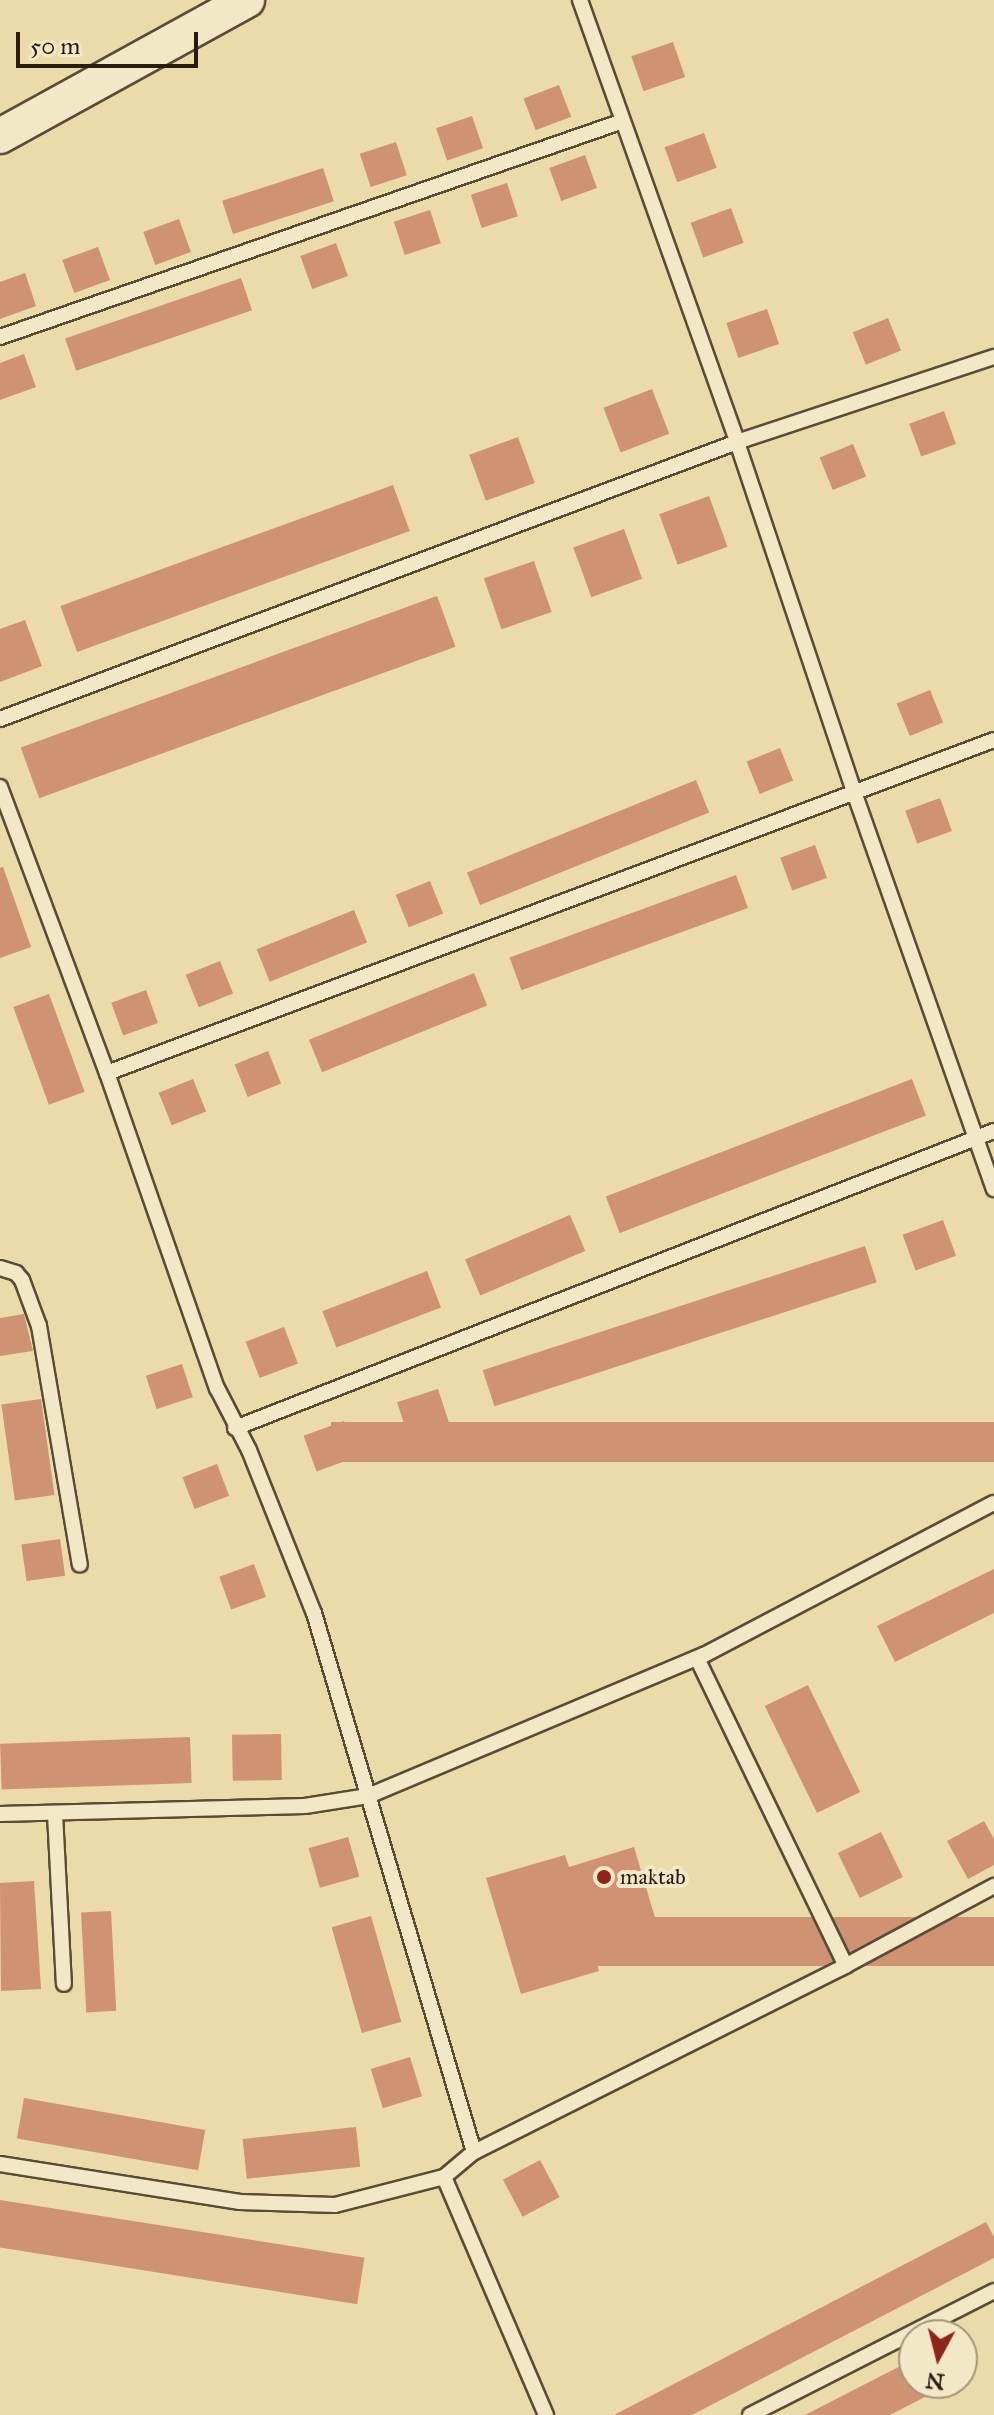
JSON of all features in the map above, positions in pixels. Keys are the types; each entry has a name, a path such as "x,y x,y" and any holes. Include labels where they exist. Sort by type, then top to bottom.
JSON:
{"street":[{"path":"0,136 247,0"}],"lane":[{"path":"580,0 737,442 854,792 994,1189"},
{"path":"0,337 623,121"},
{"path":"0,719 737,442 994,357"},
{"path":"107,1073 994,740"},
{"path":"0,787 107,1073 217,1388 249,1450 314,1613 474,2152"},
{"path":"235,1428 994,1131"},
{"path":"0,1268 16,1273 22,1280 39,1326 80,1565"},
{"path":"0,1814 305,1806 368,1796 697,1658 994,1503"},
{"path":"697,1658 846,1966"},
{"path":"55,1814 64,1984"},
{"path":"0,2164 240,2202 335,2205 444,2177 474,2152 846,1966 994,1886"},
{"path":"444,2177 546,2415"},
{"path":"750,2415 994,2291"}],"building":[{"path":"673,42 685,77 643,91 631,56"},
{"path":"559,85 571,117 536,130 524,99"},
{"path":"472,116 483,148 447,161 436,128"},
{"path":"704,133 717,168 677,182 665,147"},
{"path":"396,142 407,175 371,187 360,154"},
{"path":"585,155 597,188 561,201 549,168"},
{"path":"323,168 334,201 233,234 222,201"},
{"path":"507,183 518,216 482,228 471,195"},
{"path":"731,208 744,243 703,257 691,223"},
{"path":"430,210 441,243 405,255 394,222"},
{"path":"179,219 191,252 155,265 143,232"},
{"path":"336,243 348,276 312,289 300,256"},
{"path":"98,247 110,280 74,293 62,260"},
{"path":"25,273 36,306 0,319 0,282"},
{"path":"241,278 252,310 76,371 65,339"},
{"path":"767,309 779,344 738,358 726,323"},
{"path":"888,318 901,350 866,365 853,332"},
{"path":"24,354 36,387 0,400 0,363"},
{"path":"652,389 669,434 621,452 603,408"},
{"path":"944,411 956,444 921,457 909,424"},
{"path":"518,437 535,483 486,501 469,455"},
{"path":"853,444 866,476 833,490 820,457"},
{"path":"393,485 410,531 77,652 60,606"},
{"path":"709,496 727,547 678,565 659,514"},
{"path":"624,529 642,579 591,597 573,547"},
{"path":"534,561 552,612 501,629 484,578"},
{"path":"437,596 455,647 39,798 21,748"},
{"path":"25,620 42,666 0,682 0,629"},
{"path":"930,690 943,722 910,736 897,703"},
{"path":"780,748 793,780 760,794 747,761"},
{"path":"696,780 709,812 480,905 467,873"},
{"path":"940,798 952,831 917,844 905,811"},
{"path":"815,845 827,878 792,891 780,858"},
{"path":"3,867 31,947 0,958 0,868"},
{"path":"736,875 748,908 522,990 510,957"},
{"path":"430,881 443,913 409,927 396,895"},
{"path":"354,910 367,942 270,982 257,949"},
{"path":"220,961 233,993 199,1007 186,975"},
{"path":"474,973 487,1005 322,1072 309,1040"},
{"path":"146,990 158,1023 123,1036 111,1003"},
{"path":"49,994 85,1092 49,1105 13,1007"},
{"path":"268,1051 281,1083 248,1097 235,1064"},
{"path":"193,1079 206,1111 172,1125 159,1093"},
{"path":"912,1079 926,1115 620,1233 606,1197"},
{"path":"570,1215 585,1251 480,1295 465,1260"},
{"path":"943,1220 956,1256 916,1270 903,1235"},
{"path":"865,1246 877,1282 494,1406 483,1370"},
{"path":"427,1271 441,1307 336,1348 322,1311"},
{"path":"24,1314 33,1351 0,1356 0,1318"},
{"path":"284,1327 298,1363 260,1378 246,1342"},
{"path":"182,1364 193,1397 157,1409 146,1376"},
{"path":"438,1389 450,1426 409,1439 397,1402"},
{"path":"41,1399 54,1495 15,1501 1,1405"},
{"path":"344,1421 357,1457 317,1471 304,1436"},
{"path":"331,1422 994,1422 994,1462 331,1462"},
{"path":"217,1464 229,1496 195,1509 182,1477"},
{"path":"60,1539 65,1576 27,1581 21,1544"},
{"path":"254,1564 266,1597 231,1610 219,1577"},
{"path":"994,1569 994,1613 895,1662 877,1626"},
{"path":"808,1685 860,1792 817,1813 765,1706"},
{"path":"281,1734 282,1780 233,1781 232,1735"},
{"path":"190,1737 192,1783 2,1790 0,1744"},
{"path":"984,1821 994,1839 994,1865 968,1879 947,1841"},
{"path":"881,1832 903,1877 860,1898 838,1853"},
{"path":"348,1837 359,1876 320,1888 309,1848"},
{"path":"634,1847 662,1941 596,1960 599,1971 521,1994 486,1878 565,1855 569,1867"},
{"path":"34,1881 41,1989 1,1991 0,1883"},
{"path":"111,1911 116,2011 86,2012 81,1913"},
{"path":"371,1916 401,2022 362,2033 332,1927"},
{"path":"523,1917 994,1917 994,1966 523,1966"},
{"path":"410,2057 422,2096 383,2108 371,2069"},
{"path":"24,2098 205,2130 198,2170 17,2138"},
{"path":"356,2127 360,2167 247,2179 243,2139"},
{"path":"540,2160 560,2197 523,2217 503,2180"},
{"path":"0,2200 364,2258 357,2304 0,2248"},
{"path":"986,2222 994,2237 994,2258 692,2415 614,2415"},
{"path":"898,2367 898,2399 921,2399 890,2415 805,2415"}],"place":[{"name":"maktab","path":"604,1877"}]}
